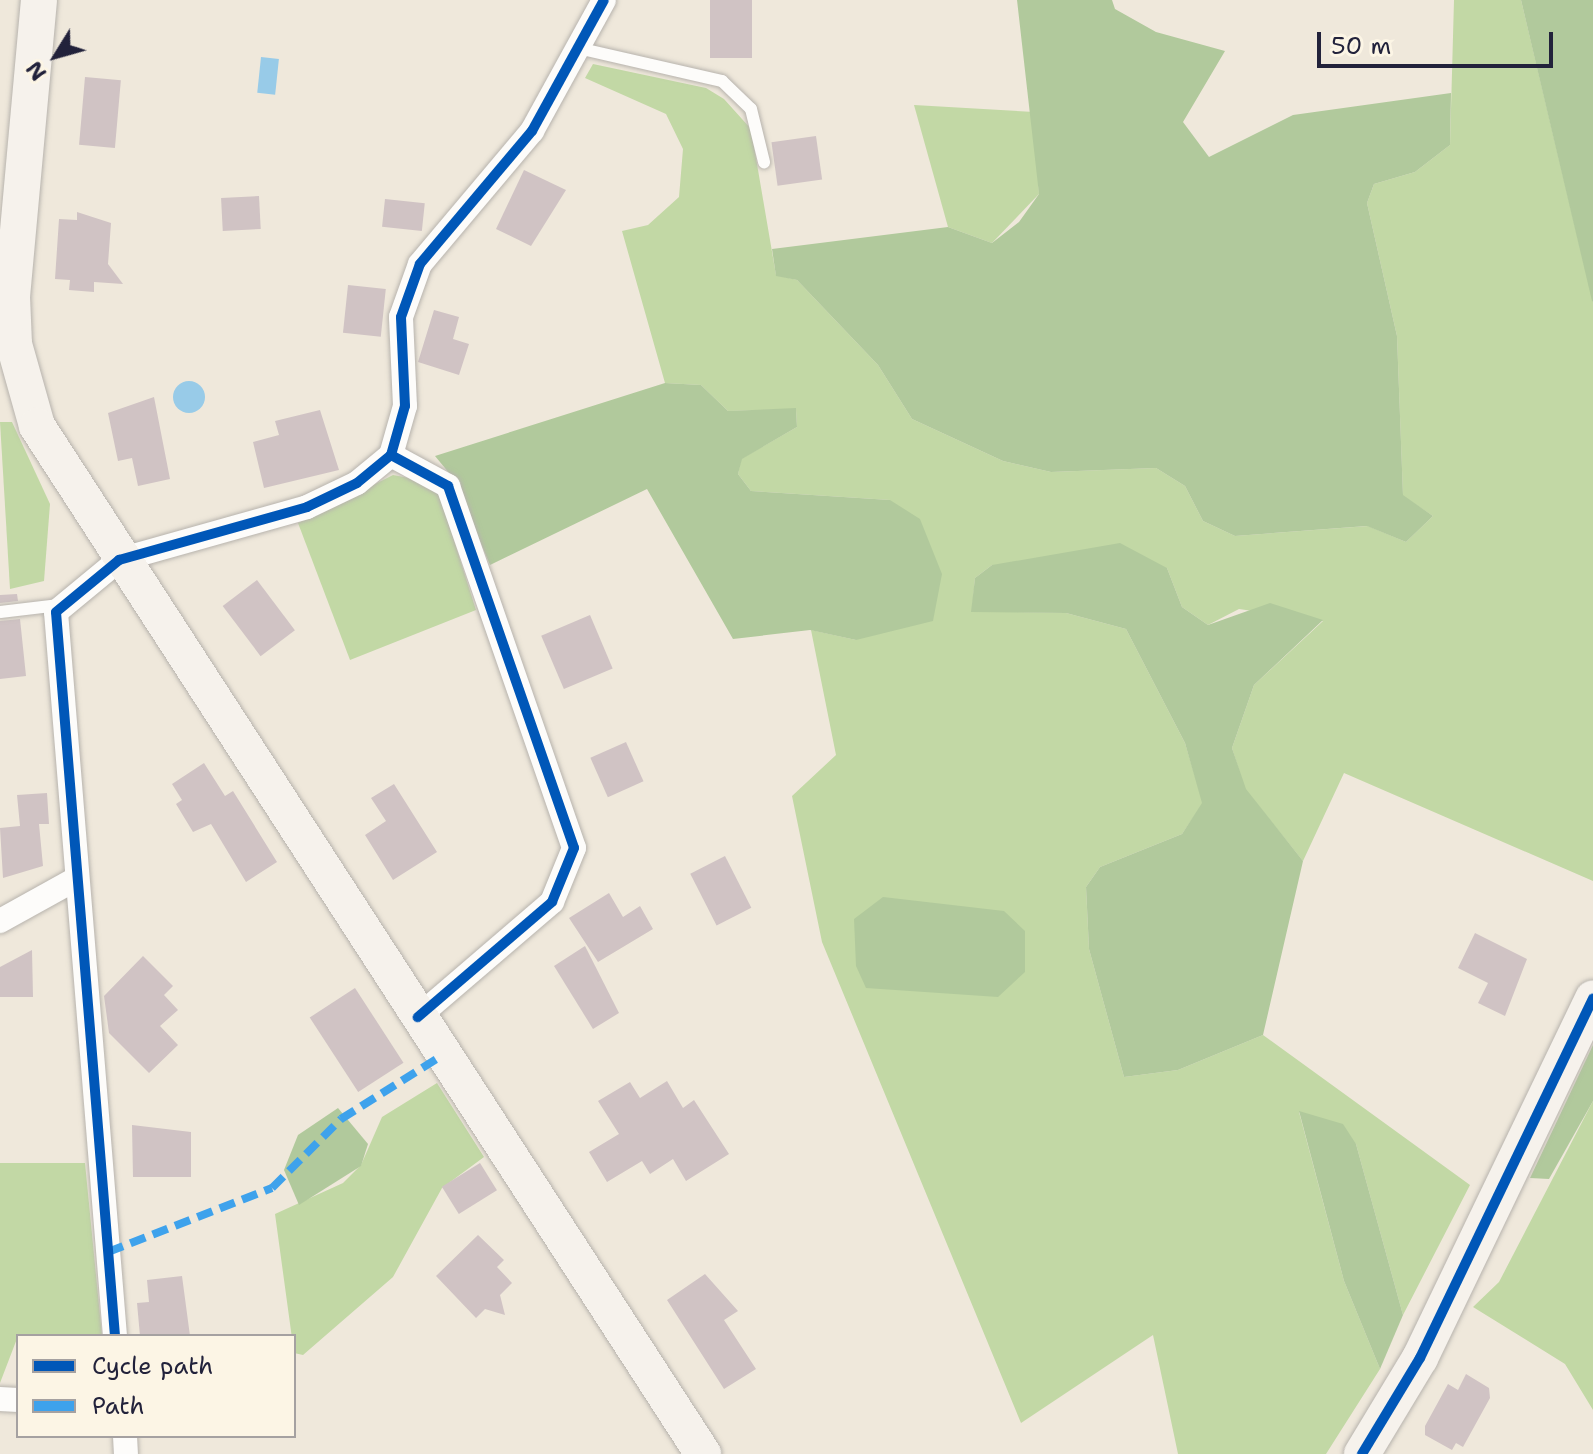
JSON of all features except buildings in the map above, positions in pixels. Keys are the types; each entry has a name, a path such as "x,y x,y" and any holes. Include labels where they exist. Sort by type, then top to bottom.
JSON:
{"main road":[{"path":"39,0 16,243 14,344 37,426 119,560 703,1454"},
{"path":"1362,1454 1420,1358 1593,998"}],"street":[{"path":"115,1334 56,666 60,605 119,560 307,507 357,483 391,455 405,406 401,317 420,264 532,131 582,49 604,0"},
{"path":"391,455 448,486 574,848 552,902 418,1017"},
{"path":"0,921 74,880"}],"lane":[{"path":"582,49 722,81 751,109 764,162"},
{"path":"0,612 60,605"}],"green space":[{"path":"1017,0 1112,0 1115,9 1156,32 1225,51 1183,122 1209,157 1293,115 1451,93 1450,145 1415,172 1374,184 1367,203 1397,336 1403,495 1433,516 1406,542 1367,526 1235,536 1203,521 1185,486 1156,468 1051,472 1003,461 912,419 878,365 797,280 776,276 772,249 948,227 992,243 1019,222 1039,194"},
{"path":"1454,0 1521,0 1593,302 1593,881 1344,773 1303,861 1245,789 1232,748 1254,685 1323,621 1239,609 1208,625 1182,607 1167,568 992,565 975,578 972,611 1066,613 1126,629 1185,743 1203,803 1182,834 1100,867 1086,887 1089,949 1124,1077 1178,1070 1263,1035 1470,1185 1403,1315 1356,1144 1299,1112 1344,1281 1380,1369 1326,1454 1178,1454 1153,1335 1021,1423 822,942 792,796 836,755 811,630 856,640 890,500 751,491 738,474 741,459 797,427 796,409 728,411 701,385 665,383 622,231 648,225 679,197 683,149 666,114 585,78 593,64 706,88 724,99 751,129 776,275 797,280 878,365 912,419 1003,461 1051,472 1156,468 1185,486 1203,521 1235,536 1368,526 1406,542 1433,516 1403,496 1397,336 1367,203 1374,184 1415,172 1450,145"},
{"path":"1521,0 1593,0 1593,302 1592,301"},
{"path":"914,105 1034,112 1039,194 992,243 948,227"},
{"path":"665,383 701,385 728,411 796,408 797,427 742,459 738,474 751,491 890,500 920,519 942,574 933,621 856,640 810,630 733,639 647,489 490,565 454,479 435,456"},
{"path":"0,422 12,422 50,504 44,581 10,589"},
{"path":"393,475 425,481 439,493 476,610 350,660 298,523"},
{"path":"1120,543 1167,568 1182,607 1208,625 1270,603 1323,620 1254,685 1232,748 1246,789 1303,861 1263,1035 1178,1070 1124,1077 1089,949 1086,887 1100,867 1182,834 1202,803 1185,743 1126,629 1066,613 971,612 975,578 992,565"},
{"path":"883,897 1004,911 1025,931 1025,972 998,997 866,988 856,966 854,919"},
{"path":"1593,1045 1593,1101 1549,1179 1530,1178"},
{"path":"437,1083 484,1157 442,1188 393,1277 303,1355 296,1353 296,1334 291,1334 275,1214 343,1183 361,1165 382,1117"},
{"path":"1593,1101 1593,1410 1565,1364 1473,1307 1499,1282"},
{"path":"338,1108 368,1144 361,1166 299,1205 284,1170 298,1135"},
{"path":"1299,1111 1343,1124 1356,1144 1403,1315 1380,1369 1344,1281"},
{"path":"0,1163 85,1163 102,1334 16,1334 0,1383"}],"water":[{"path":"261,57 279,59 275,95 257,93"},
{"path":"189,381 200,386 205,397 200,408 189,413 178,408 173,397 178,386"}],"marked path":[{"path":"108,1252 272,1188 341,1119 443,1055"}],"cycle path":[{"path":"115,1334 56,612 119,560 307,507 357,483 391,455 405,406 401,317 420,264 532,131 604,0"},
{"path":"391,455 448,486 574,848 552,902 418,1017"},
{"path":"1362,1454 1420,1358 1593,998"}]}
